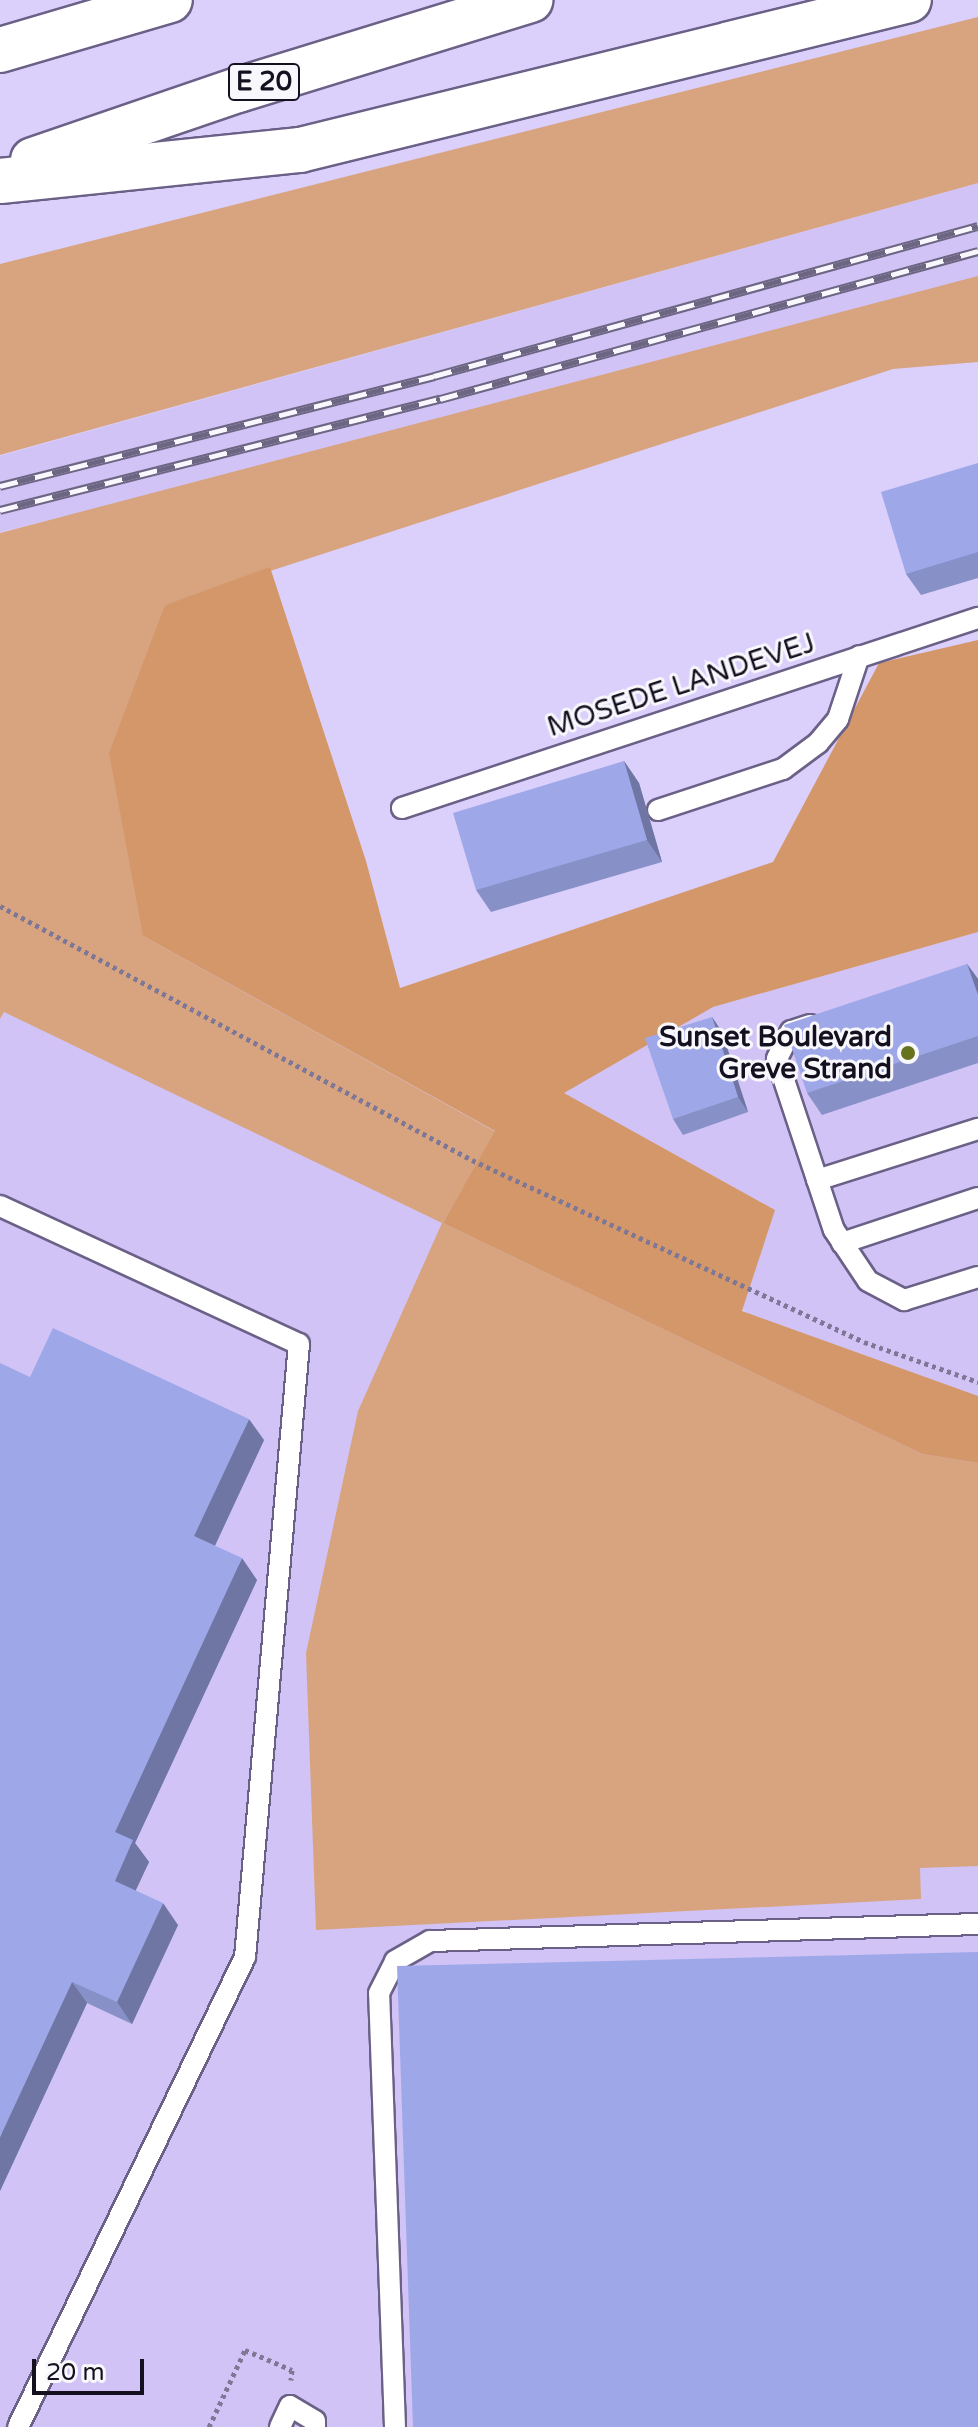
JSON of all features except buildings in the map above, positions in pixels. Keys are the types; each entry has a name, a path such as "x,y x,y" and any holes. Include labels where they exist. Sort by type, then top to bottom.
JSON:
{"highway":[{"path":"0,50 170,0"},
{"name":"E 20","path":"0,171 238,90 530,0"},
{"path":"0,181 300,150 909,0"}],"lane":[{"name":"MOSEDE LANDEVEJ","path":"402,808 978,618"},
{"path":"658,810 783,769 818,743 838,719 859,656"},
{"path":"834,1018 791,1031 777,1059 817,1180 842,1243 868,1281 904,1300 978,1277"},
{"path":"817,1180 978,1129"},
{"path":"842,1243 978,1198"},
{"path":"0,1206 299,1344 245,1957 18,2427"},
{"path":"395,2427 379,1993 395,1961 430,1941 978,1924"},
{"path":"280,2427 290,2406 315,2421 315,2427"}],"path":[{"path":"0,906 472,1160 864,1342 978,1382"},
{"path":"209,2427 245,2350 292,2370 290,2406"}],"shaded area":[{"path":"978,17 978,183 0,455 0,264"},
{"path":"978,183 978,281 458,419 0,532 0,456"},
{"path":"978,276 978,362 893,369 165,605 143,936 496,1132 443,1223 922,1454 978,1463 978,1866 920,1868 921,1899 316,1930 306,1653 358,1411 442,1223 4,1012 0,1019 0,533"},
{"path":"270,567 366,861 400,988 773,862 879,663 978,640 978,932 713,1007 564,1093 775,1210 742,1311 978,1396 978,1463 922,1454 443,1223 495,1131 143,936 109,753 165,605"},
{"path":"978,932 978,2427 0,2427 0,1010 918,1450 491,1107 713,1007"}],"railway":[{"path":"0,486 434,376 978,226"},
{"path":"0,510 440,399 978,251"}],"place":[{"name":"Sunset Boulevard Greve Strand","path":"908,1053"}]}
